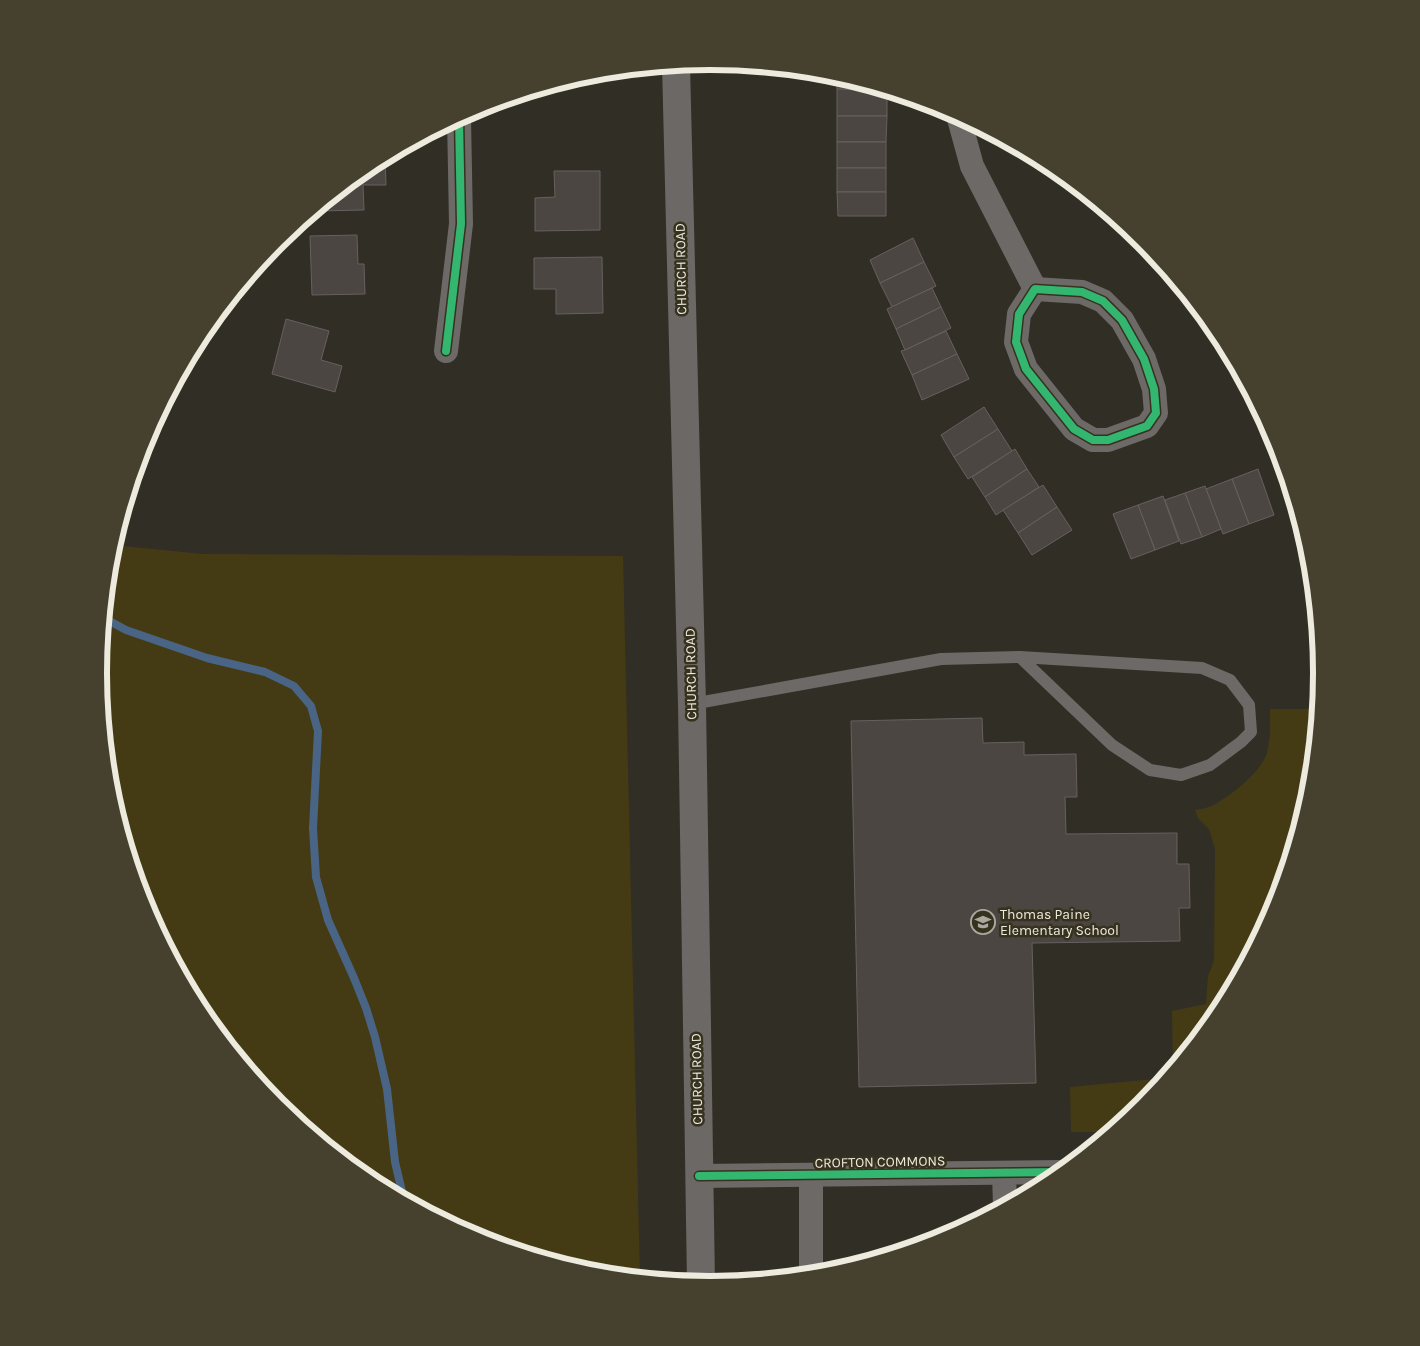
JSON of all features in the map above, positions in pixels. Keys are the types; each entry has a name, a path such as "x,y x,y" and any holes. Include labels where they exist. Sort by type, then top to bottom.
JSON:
{"main road":[{"name":"CHURCH ROAD","path":"676,71 692,704 700,1276"}],"street":[{"path":"446,351 462,224 459,125"},
{"path":"960,125 972,166 1035,289"},
{"path":"1035,289 1082,292 1103,301 1122,320 1144,360 1154,389 1156,413 1147,426 1108,440 1093,440 1074,429 1026,369 1016,342 1019,314 1035,289"},
{"name":"CROFTON COMMONS","path":"699,1176 1047,1172"},
{"path":"1004,1173 1005,1199"},
{"name":"CROFTON COMMONS","path":"811,1175 811,1267"}],"lane":[{"path":"692,704 941,659 1020,658 1202,668 1230,680 1249,706 1251,732 1241,742 1210,764 1181,774 1150,770 1112,744 1020,658"}],"shaded area":[{"path":"121,546 203,554 623,556 640,1272 592,1264 516,1244 443,1214 408,1195 343,1151 312,1126 257,1071 209,1008 188,974 169,940 139,867 119,791 112,752 107,673 112,594"},
{"path":"1270,709 1312,709 1308,752 1301,791 1281,867 1251,940 1232,974 1211,1008 1173,1059 1172,1011 1206,1004 1208,976 1214,961 1215,849 1209,829 1198,818 1195,810 1209,807 1224,799 1254,774 1267,752"},
{"path":"1155,1079 1101,1132 1071,1132 1070,1087"}],"building":[{"path":"837,84 860,89 837,89"},
{"path":"837,89 862,90 887,97 887,116 837,116"},
{"path":"837,116 887,116 886,142 837,142"},
{"path":"837,142 886,142 886,168 837,168"},
{"path":"385,165 386,185 363,185 364,210 323,211"},
{"path":"837,168 886,168 886,192 837,192"},
{"path":"554,171 600,171 600,230 535,231 535,198 555,197"},
{"path":"837,192 886,192 886,216 838,216"},
{"path":"357,235 358,264 364,264 365,294 312,295 310,236"},
{"path":"913,238 924,262 880,283 870,260"},
{"path":"602,257 603,313 556,314 556,289 534,289 534,258"},
{"path":"924,262 936,286 892,307 880,283"},
{"path":"932,288 941,307 896,329 887,309"},
{"path":"941,307 951,328 905,350 896,329"},
{"path":"286,319 329,331 321,360 342,366 335,392 272,374"},
{"path":"946,331 957,354 912,375 901,351"},
{"path":"957,354 969,379 922,400 912,375"},
{"path":"984,407 998,429 954,457 941,435"},
{"path":"998,429 1012,451 968,479 954,457"},
{"path":"1015,449 1027,469 985,497 972,477"},
{"path":"1027,469 1039,487 996,515 985,497"},
{"path":"1258,469 1274,515 1249,524 1232,479"},
{"path":"1232,479 1249,524 1223,534 1206,489"},
{"path":"1043,485 1057,507 1018,533 1003,510"},
{"path":"1205,486 1221,529 1202,537 1185,493"},
{"path":"1185,493 1202,537 1181,544 1165,500"},
{"path":"1163,496 1179,541 1155,550 1138,505"},
{"path":"1138,505 1155,550 1131,559 1113,514"},
{"path":"1057,507 1072,530 1032,555 1018,533"},
{"path":"982,718 983,743 1024,742 1024,755 1076,754 1077,797 1065,797 1066,834 1177,833 1177,864 1189,864 1190,908 1179,908 1180,941 1032,943 1036,1083 859,1087 851,721"}],"waterway":[{"path":"109,621 126,630 207,658 265,672 294,686 311,706 318,731 313,828 316,877 328,920 354,978 375,1037 387,1089 395,1162 402,1191"}],"cycle path":[{"path":"446,351 461,224 459,125"},
{"path":"1035,289 1082,292 1103,301 1122,320 1144,359 1154,389 1156,413 1147,426 1108,440 1093,440 1074,429 1026,369 1016,342 1019,314 1035,289"},
{"path":"699,1176 1048,1172"}],"place":[{"name":"Thomas Paine Elementary School","path":"983,922"}]}
